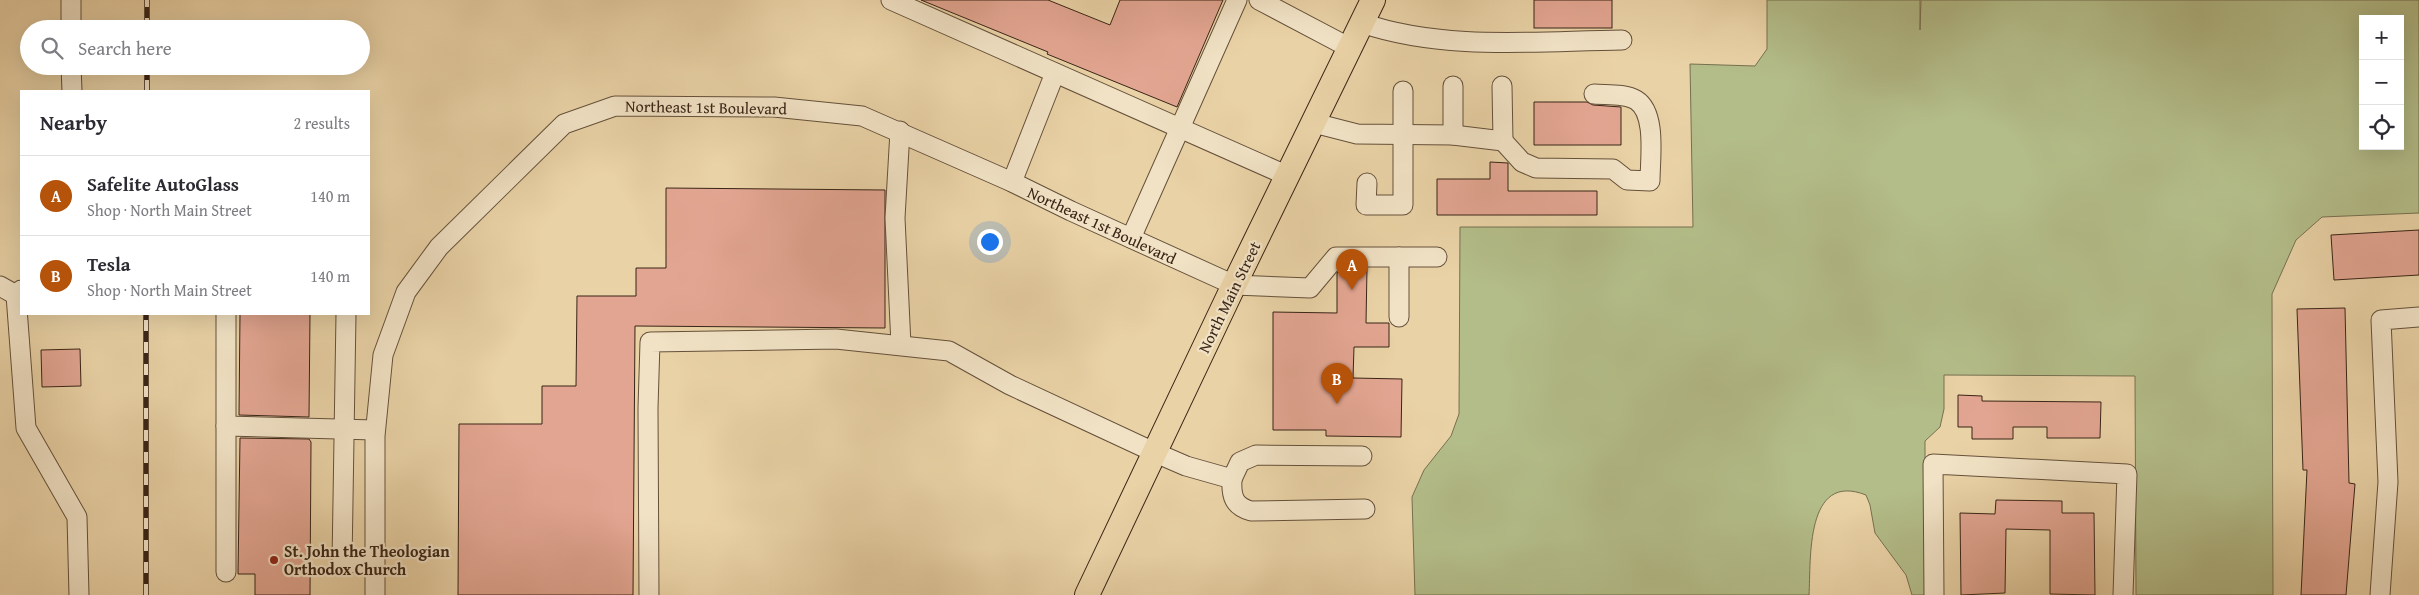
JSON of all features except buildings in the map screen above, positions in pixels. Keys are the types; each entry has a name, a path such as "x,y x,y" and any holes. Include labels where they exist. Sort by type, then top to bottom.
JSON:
{"main road":[{"name":"North Main Street","path":"1087,595 1156,453 1234,285 1373,0"}],"street":[{"path":"70,0 71,20"},
{"path":"891,0 1288,176"},
{"path":"1131,238 1237,0"},
{"path":"1259,0 1350,48"},
{"path":"1362,23 1393,34 1442,40 1622,40"},
{"path":"1012,182 1056,73"},
{"path":"71,75 72,90"},
{"path":"1454,86 1454,135"},
{"path":"1502,86 1503,141"},
{"path":"1367,183 1366,205 1403,205 1403,91"},
{"path":"1314,123 1357,134 1454,135 1503,141 1522,162 1536,168 1613,169 1627,180 1650,181 1650,121 1646,110 1636,100 1620,95 1594,94"},
{"name":"Northeast 1st Boulevard","path":"375,595 376,430 383,355 406,292 439,247 564,124 615,106 774,107 862,116 900,131 1234,285"},
{"path":"900,131 895,218 901,345"},
{"path":"1234,285 1310,288 1336,257 1436,258"},
{"path":"1399,257 1399,317"},
{"path":"13,290 26,428 77,517 79,595"},
{"path":"226,315 226,572"},
{"path":"346,315 342,428 342,563 374,562"},
{"path":"2380,595 2388,482 2381,320 2419,317"},
{"path":"649,595 650,342 836,339 949,351 1010,385 1156,453 1186,466 1232,479"},
{"path":"226,426 376,430"},
{"path":"1362,456 1256,455 1240,462 1232,479 1231,489 1235,503 1241,508 1251,511 1365,510"},
{"path":"1934,595 1933,464 2127,474 2123,595"}],"green space":[{"path":"1767,0 1920,0 1920,30 1921,0 2419,0 2419,213 2322,217 2296,240 2272,294 2273,595 2136,595 2135,376 1944,375 1944,409 1940,427 1925,441 1925,595 1912,595 1906,575 1875,533 1870,505 1866,495 1846,491 1832,495 1822,507 1815,522 1810,561 1809,595 1415,595 1412,497 1424,470 1451,436 1459,414 1460,227 1693,227 1690,64 1755,66 1767,49"}],"railway":[{"path":"147,0 147,20"},
{"path":"147,75 147,90"},
{"path":"146,315 146,595"}],"place":[{"name":"Safelite AutoGlass","path":"1352,290"},
{"name":"Tesla","path":"1337,404"},
{"name":"St. John the Theologian Orthodox Church","path":"274,560"}]}
